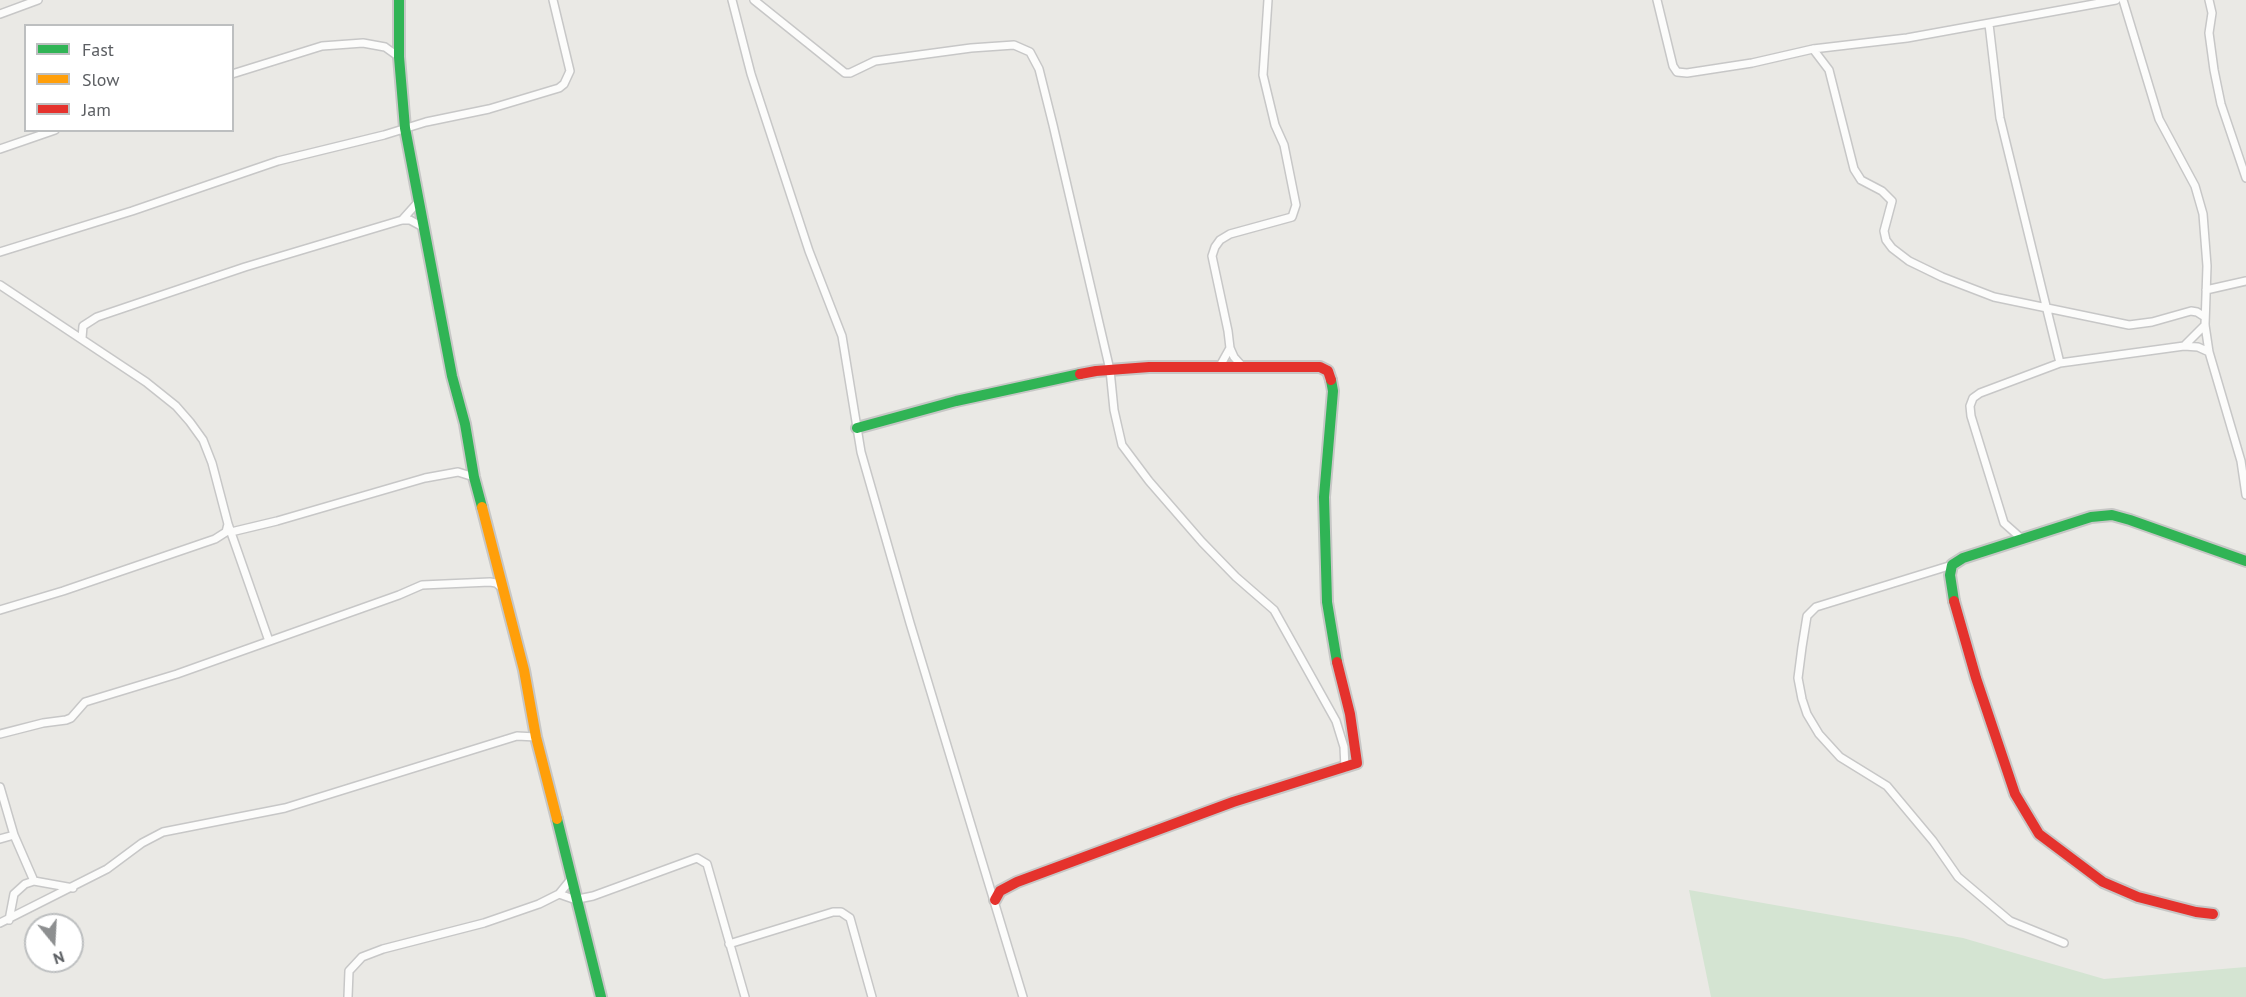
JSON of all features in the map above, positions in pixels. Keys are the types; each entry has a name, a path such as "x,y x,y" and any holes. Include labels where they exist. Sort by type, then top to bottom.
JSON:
{"street":[{"path":"0,14 38,0"},
{"path":"399,0 399,57 405,128 452,376 465,424 474,477 524,670 536,737 579,900 601,997"},
{"path":"0,252 132,212 278,161 489,109 560,88 570,71 553,0"},
{"path":"732,0 751,74 809,251 842,336 861,452 1023,997"},
{"path":"754,0 845,73 875,61 971,48 1014,45 1030,52 1039,69 1053,125 1110,370 1114,410 1122,445 1202,542 1279,617 1336,721 1344,747 1345,768"},
{"path":"1243,367 1230,348 1212,256 1220,240 1230,234 1292,217 1296,206 1284,145 1275,125 1263,75 1268,0"},
{"path":"1657,0 1673,66 1677,72 1687,73 1752,63 1813,49 1907,38 2116,0"},
{"path":"2123,0 2159,119 2195,186 2203,214 2205,325 2209,352 2241,461 2246,495"},
{"path":"2209,0 2212,13 2209,33 2221,104 2246,178"},
{"path":"1989,24 2000,118 2060,363"},
{"path":"234,73 322,46 363,43 386,47 399,57"},
{"path":"1813,49 1829,70 1854,169 1861,180 1882,191 1892,201 1884,231 1886,240 1892,248 1909,261 1967,288 1994,297 2129,325 2152,322 2191,311 2205,317"},
{"path":"0,149 49,132"},
{"path":"402,220 419,201"},
{"path":"81,338 82,326 97,316 244,267 402,220 410,220 423,227"},
{"path":"2206,290 2246,281"},
{"path":"0,285 146,382 176,406 190,422 203,440 212,463 228,524 269,640"},
{"path":"2184,346 2205,325"},
{"path":"2022,539 2004,523 1971,417 1971,402 1980,393 2060,363 2184,346 2198,347 2209,352"},
{"path":"1220,366 1230,348"},
{"path":"857,428 956,401 1077,373 1220,366 1320,367 1332,377 1333,391 1324,497 1326,591 1334,649 1350,714 1357,763 1233,802 1017,882 1000,891 994,900"},
{"path":"1111,384 1124,369"},
{"path":"231,532 425,478 458,471 474,477"},
{"path":"2064,944 2010,921 1965,885 1887,786 1840,757 1819,734 1807,714 1798,678 1807,616 1816,607 1952,565 1963,558 2091,517 2112,516 2130,520 2246,561"},
{"path":"0,610 215,539 226,532 228,524"},
{"path":"1952,565 1950,575 1952,594 1976,678 2015,794 2034,827 2050,844 2103,882 2138,897 2196,912 2213,914"},
{"path":"490,582 500,573"},
{"path":"0,734 43,723 66,720 71,718 85,702 177,674 422,585 490,582 496,583 503,589"},
{"path":"522,736 534,721"},
{"path":"0,923 73,888 107,869 142,843 163,832 285,808 522,736 536,737"},
{"path":"0,787 14,835 34,881"},
{"path":"0,839 14,835"},
{"path":"559,894 579,900 697,858 706,864 745,997"},
{"path":"348,997 349,971 362,957 383,949 484,923 539,904 559,894 572,878"},
{"path":"9,920 14,894 25,884 34,881 73,888"},
{"path":"729,944 833,912 841,912 850,918 872,997"},
{"path":"1014,997 1020,987"}],"green space":[{"path":"1689,890 1963,938 2104,979 2246,967 2246,997 1711,997"}],"traffic: fast":[{"path":"399,0 399,57 405,128 452,376 465,424 474,477 482,507"},
{"path":"857,428 956,401 1080,374"},
{"path":"1331,380 1333,391 1324,497 1327,602 1337,662"},
{"path":"1954,601 1950,575 1952,565 1963,558 2091,517 2112,515 2130,520 2246,561"},
{"path":"557,819 601,997"}],"traffic: slow":[{"path":"482,507 524,670 536,737 557,819"}],"traffic: jam":[{"path":"1080,374 1149,367 1320,367 1328,371 1331,380"},
{"path":"1954,601 1976,678 2015,794 2039,834 2103,882 2138,897 2196,912 2213,914"},
{"path":"995,900 1000,891 1017,882 1233,802 1357,763 1350,714 1337,662"}]}
